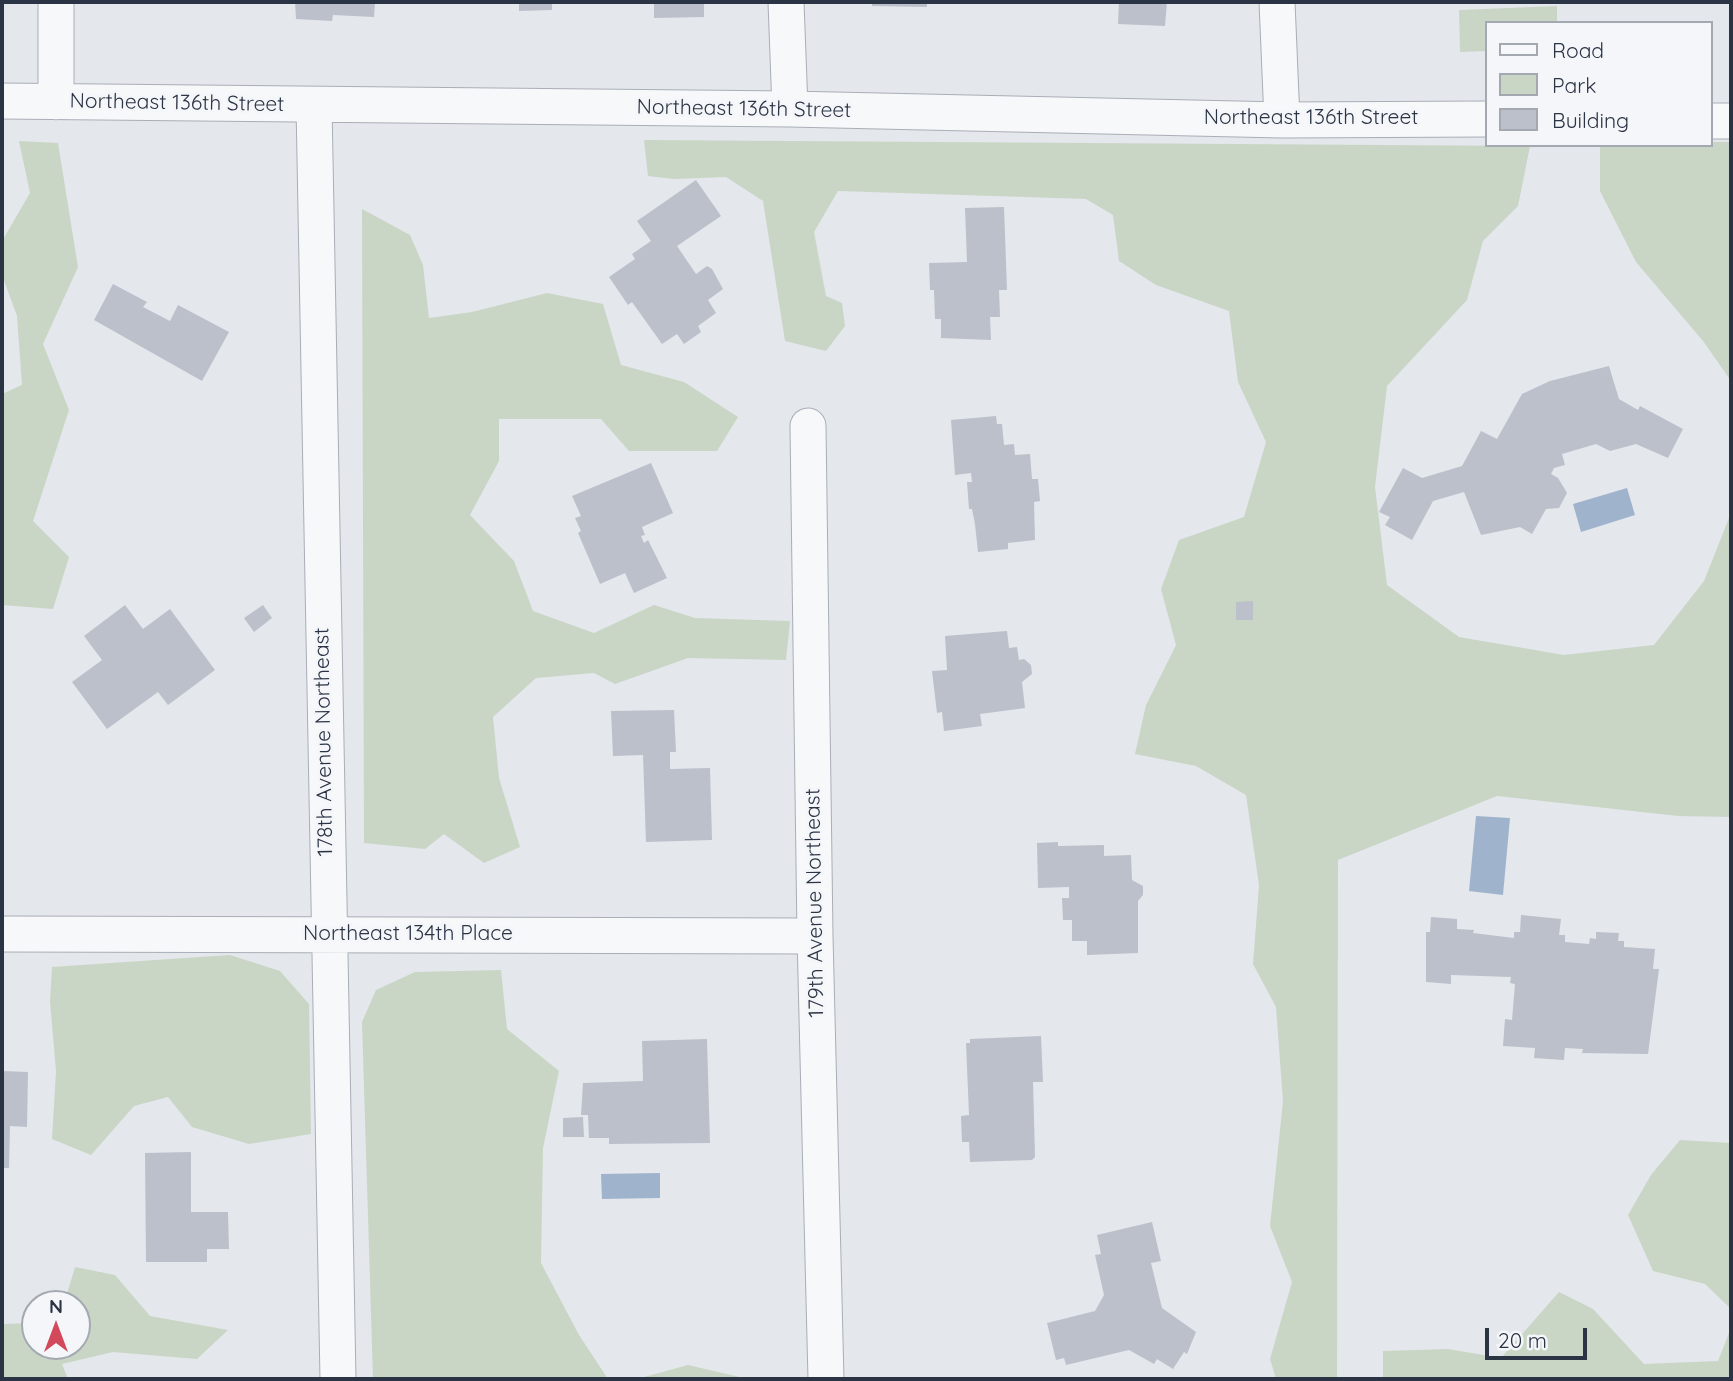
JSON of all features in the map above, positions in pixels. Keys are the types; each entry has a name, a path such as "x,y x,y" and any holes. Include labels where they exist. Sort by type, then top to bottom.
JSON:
{"street":[{"path":"56,2 56,102"},
{"path":"786,2 790,109"},
{"path":"1278,2 1282,120"},
{"name":"Northeast 136th Street","path":"2,101 790,109 1282,120 1484,119"},
{"name":"178th Avenue Northeast","path":"314,105 338,1379"},
{"path":"1712,121 1731,121"},
{"name":"179th Avenue Northeast","path":"808,426 815,936 826,1379"},
{"name":"Northeast 134th Place","path":"2,934 815,936"}],"green space":[{"path":"1557,6 1557,21 1484,21 1484,51 1460,52 1459,10"},
{"path":"644,140 1530,147 1518,206 1483,241 1467,300 1387,386 1375,487 1387,585 1459,637 1564,655 1654,645 1704,581 1731,513 1731,817 1678,816 1497,796 1338,860 1337,1379 1276,1379 1270,1359 1292,1282 1270,1226 1283,1101 1276,1007 1253,964 1259,885 1246,795 1196,766 1135,754 1146,705 1176,645 1161,589 1179,540 1244,517 1266,442 1238,382 1229,311 1156,285 1119,261 1113,215 1086,199 838,191 814,232 826,296 842,303 845,326 826,351 785,341 763,201 726,177 674,179 648,176"},
{"path":"19,141 58,143 78,267 43,344 69,410 33,521 69,557 53,609 2,605 2,394 22,385 17,316 2,275 2,241 30,193"},
{"path":"1712,142 1731,142 1731,381 1703,341 1636,262 1600,191 1600,147 1712,147"},
{"path":"362,209 410,235 423,265 429,318 472,312 547,293 603,304 621,365 684,382 738,417 717,451 629,451 601,419 499,419 499,461 470,515 514,561 533,611 594,633 654,605 695,618 790,621 786,660 688,658 615,684 594,673 536,678 493,717 499,778 520,847 484,863 444,834 425,849 364,843"},
{"path":"230,955 280,971 309,1004 311,1134 249,1144 192,1127 168,1097 134,1106 91,1155 52,1139 56,1071 50,1002 52,967"},
{"path":"501,970 507,1029 559,1071 543,1148 541,1263 579,1335 608,1379 373,1379 362,1022 376,990 415,972"},
{"path":"1680,1140 1731,1143 1731,1309 1705,1284 1653,1271 1628,1215 1651,1175"},
{"path":"75,1267 115,1275 150,1316 228,1330 197,1359 113,1352 91,1357 91,1290 68,1290"},
{"path":"1559,1292 1593,1309 1644,1364 1718,1361 1731,1328 1731,1379 1383,1379 1383,1351 1448,1349 1501,1358"},
{"path":"21,1323 21,1360 79,1360 62,1364 68,1379 2,1379 2,1324"},
{"path":"688,1365 744,1378 744,1379 637,1379"}],"water":[{"path":"1627,488 1635,515 1581,532 1573,504"},
{"path":"1476,816 1510,818 1503,895 1469,891"},
{"path":"660,1173 660,1198 602,1199 601,1174"}],"building":[{"path":"295,2 375,2 374,17 333,15 332,21 296,19"},
{"path":"519,2 552,2 552,10 519,11"},
{"path":"654,2 704,2 704,17 654,18"},
{"path":"872,2 927,2 927,7 872,6"},
{"path":"1119,2 1167,2 1165,26 1118,24"},
{"path":"696,180 721,216 677,246 696,274 707,266 712,269 723,289 708,300 716,313 698,326 701,332 684,344 677,334 662,344 632,302 628,305 609,277 635,259 632,254 651,241 637,221"},
{"path":"1004,207 1007,290 999,290 1000,317 990,317 991,340 941,338 941,319 935,319 934,290 930,290 929,263 967,262 965,208"},
{"path":"113,284 147,302 143,307 170,321 178,305 229,332 202,381 94,320"},
{"path":"1609,366 1619,399 1638,410 1640,406 1683,429 1668,458 1636,444 1610,451 1596,444 1562,454 1565,465 1554,468 1551,474 1558,478 1567,493 1559,508 1546,509 1532,534 1520,527 1481,535 1464,492 1433,501 1412,540 1385,525 1390,517 1379,512 1403,468 1422,478 1462,466 1481,431 1497,439 1522,394 1550,381"},
{"path":"996,416 997,424 1002,424 1004,445 1014,444 1015,455 1030,454 1032,479 1038,479 1040,501 1034,502 1035,540 1008,543 1008,549 978,552 972,509 969,509 967,482 972,482 971,473 955,475 951,420"},
{"path":"651,463 673,513 642,527 645,535 641,536 644,543 648,540 667,578 634,593 625,573 600,584 578,533 581,531 575,518 581,516 572,496"},
{"path":"1253,601 1253,620 1236,620 1236,602"},
{"path":"125,605 143,629 170,609 215,670 168,705 158,692 107,729 72,682 102,660 84,636"},
{"path":"263,605 272,618 254,632 244,618"},
{"path":"1007,631 1009,648 1017,647 1019,660 1024,659 1031,665 1032,674 1022,682 1025,708 980,714 982,726 944,731 942,712 937,713 932,671 947,670 945,636"},
{"path":"674,710 676,752 670,752 670,769 710,768 712,840 646,842 643,755 613,756 611,711"},
{"path":"1058,842 1058,846 1104,845 1104,856 1131,855 1132,880 1143,886 1143,895 1138,901 1138,953 1087,955 1087,941 1072,941 1072,920 1063,920 1062,898 1069,898 1069,887 1038,888 1037,843"},
{"path":"1521,915 1561,919 1559,935 1565,935 1565,942 1589,944 1590,938 1596,939 1596,932 1619,933 1618,941 1624,941 1624,947 1655,949 1653,969 1659,969 1648,1054 1582,1053 1583,1049 1565,1048 1564,1060 1534,1058 1535,1048 1503,1046 1505,1019 1512,1020 1515,984 1510,983 1511,977 1451,975 1451,984 1426,982 1426,932 1430,932 1431,917 1457,919 1457,929 1514,938 1514,932 1520,932"},
{"path":"1041,1036 1043,1082 1033,1082 1035,1157 1032,1160 970,1162 969,1142 962,1142 961,1116 969,1115 966,1043 970,1043 970,1039"},
{"path":"707,1039 710,1143 609,1144 609,1138 589,1138 588,1115 581,1115 583,1083 643,1081 642,1041"},
{"path":"2,1071 28,1072 27,1127 10,1126 9,1168 2,1168"},
{"path":"583,1117 584,1137 563,1137 563,1118"},
{"path":"191,1152 191,1212 228,1212 229,1249 207,1249 207,1262 146,1262 145,1153"},
{"path":"1152,1222 1161,1261 1151,1263 1162,1308 1196,1332 1187,1354 1184,1352 1173,1369 1157,1359 1154,1364 1129,1350 1066,1365 1064,1358 1056,1360 1047,1323 1095,1311 1104,1295 1095,1255 1101,1254 1097,1235"}]}
